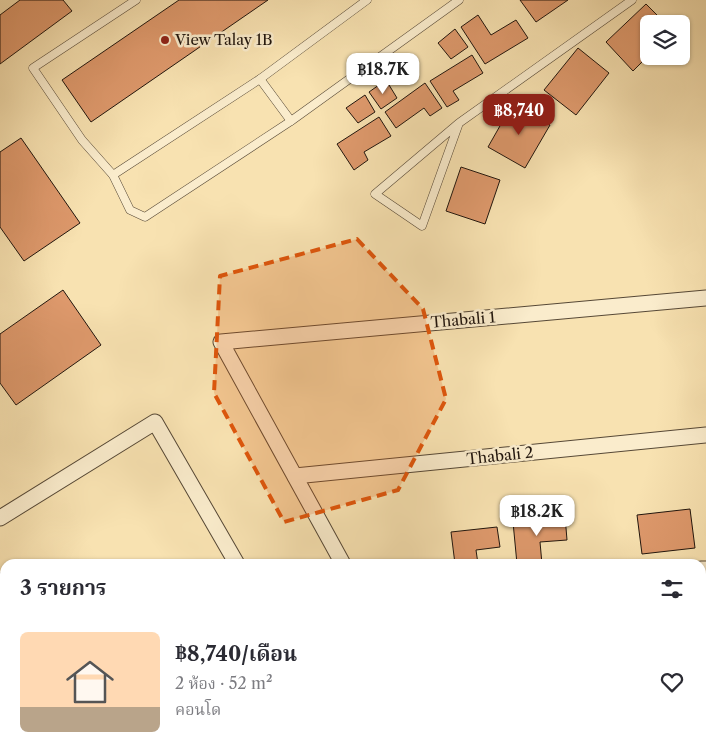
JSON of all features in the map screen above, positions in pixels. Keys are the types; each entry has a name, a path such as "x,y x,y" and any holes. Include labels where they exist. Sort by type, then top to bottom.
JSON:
{"street":[{"name":"Thabali 1","path":"295,476 221,342 706,298"},
{"path":"0,518 155,422 234,559"},
{"name":"Thabali 2","path":"295,476 706,435"},
{"path":"295,476 340,559"}],"lane":[{"path":"136,0 33,68 82,140 113,176 130,210 145,217 291,122 458,0"},
{"path":"113,176 260,79 367,0"},
{"path":"459,123 422,226 375,194 459,123 632,0"},
{"path":"260,79 291,122"}],"highlighted area":[{"path":"357,239 423,309 446,399 398,490 284,522 214,393 220,276"}],"building":[{"path":"20,0 63,0 72,11 0,64 0,15"},
{"name":"View Talay 1B","path":"179,0 268,0 91,122 62,80"},
{"path":"520,0 568,0 536,22"},
{"path":"646,4 657,15 640,15 640,64 633,71 606,42"},
{"path":"478,15 491,35 516,20 528,38 485,64 461,27"},
{"path":"455,29 468,47 451,59 438,43"},
{"path":"578,48 609,73 576,115 544,90"},
{"path":"472,55 483,73 453,91 459,100 447,107 430,81"},
{"path":"386,80 397,98 381,109 369,92"},
{"path":"425,83 442,108 430,116 424,108 396,128 385,112"},
{"path":"365,95 375,112 358,123 346,108"},
{"path":"513,103 550,125 525,168 488,147"},
{"path":"379,117 391,136 364,152 368,160 354,170 337,144"},
{"path":"21,138 80,223 24,261 0,227 0,152"},
{"path":"461,167 500,180 485,224 446,211"},
{"path":"63,290 101,345 16,405 0,383 0,334"},
{"path":"690,509 695,548 642,554 637,515"},
{"path":"565,516 567,540 540,542 542,559 517,559 513,522"},
{"path":"497,527 500,547 476,550 477,559 454,559 451,532"}],"place":[{"name":"View Talay 1B","path":"165,40"}]}
